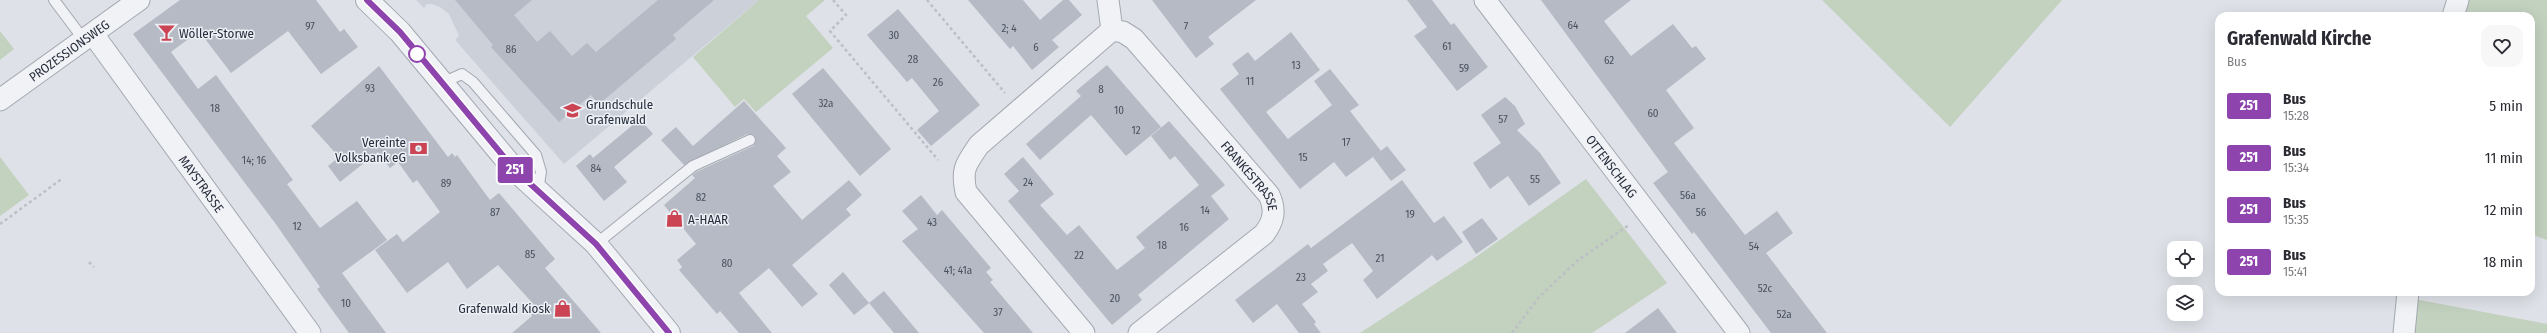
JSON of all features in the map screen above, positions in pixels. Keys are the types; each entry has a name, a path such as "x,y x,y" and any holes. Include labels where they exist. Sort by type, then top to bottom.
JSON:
{"street":[{"name":"PROZESSIONSWEG","path":"0,100 139,0"},
{"path":"367,0 400,32 514,169 537,192 596,244 669,333"},
{"path":"1084,333 966,192 962,175 966,163 979,145 1112,30 1108,0"},
{"name":"OTTENSCHLAG","path":"1485,0 1739,333"},
{"path":"2454,12 2458,0"},
{"name":"FRANKESTRASSE","path":"1112,30 1123,32 1134,39 1269,195 1274,206 1274,217 1264,234 1139,333"},
{"name":"MAYSTRASSE","path":"89,37 310,333"},
{"path":"2404,333 2408,296"}],"lane":[{"path":"54,0 89,37"},
{"path":"596,244 693,166 750,140"}],"path":[{"path":"833,0 846,15 830,31 938,160"},
{"path":"927,0 1020,110"},
{"path":"0,224 63,178"},
{"path":"1512,333 1539,298 1577,261 1647,214"},
{"path":"89,262 94,267"}],"shaded area":[{"name":"Grundschule Grafenwald","path":"416,0 759,0 564,164 455,40 459,36 449,14 440,7 432,4 427,4 424,8"}],"green space":[{"path":"759,0 825,0 806,16 833,48 756,112 744,99 735,107 693,57"},
{"path":"1822,0 2062,0 1950,127"},
{"path":"2465,0 2547,0 2547,240 2535,236 2535,12 2461,12"},
{"path":"0,31 14,49 0,60"},
{"path":"0,157 29,195 0,216"},
{"path":"1586,179 1667,283 1592,333 1360,333 1473,259"},
{"path":"2414,299 2547,324 2547,333 2410,333"}],"building":[{"path":"180,0 316,0 340,32 344,29 358,47 321,74 288,31 231,73 199,31 171,52 198,89 216,75 293,180 287,184 320,228 357,201 387,240 342,273 386,333 349,333 317,289 320,287 275,223 133,34"},
{"path":"455,0 532,0 514,15 537,42 550,31 572,56 587,43 596,52 658,0 714,0 673,35 676,39 604,100 598,103 591,95 559,122 491,47 493,45"},
{"path":"968,0 1023,0 1040,20 1063,0 1069,0 1082,15 1052,40 1059,47 1032,70 1013,46 1010,49"},
{"path":"1152,0 1256,0 1208,37 1214,44 1196,58"},
{"path":"1407,0 1432,0 1451,25 1454,23 1488,67 1457,91 1414,36 1427,27"},
{"path":"1541,0 1631,0 1604,21 1631,56 1673,24 1692,48 1696,46 1706,59 1666,90 1694,128 1674,143 1745,235 1777,211 1793,233 1766,253 1827,333 1771,333 1694,232 1692,234 1653,183 1668,172"},
{"path":"898,9 980,105 931,146 917,130 939,111 912,78 907,82 867,35"},
{"path":"1291,32 1320,70 1266,112 1288,139 1332,105 1314,81 1330,69 1359,105 1350,111 1381,151 1346,177 1334,162 1300,189 1220,89 1239,74 1232,64 1248,52 1255,61"},
{"path":"1107,65 1161,127 1126,156 1091,115 1040,160 1026,144 1081,96 1076,91"},
{"path":"379,66 448,157 452,153 455,157 457,155 490,200 499,193 555,259 545,268 601,333 512,333 532,316 530,313 536,307 498,265 467,289 448,262 407,293 375,250 397,234 403,242 440,212 417,180 413,183 398,162 390,168 378,152 340,182 328,166 339,157 311,126"},
{"path":"823,68 891,149 860,176 792,94"},
{"path":"1505,97 1515,106 1525,124 1517,130 1540,153 1561,183 1529,206 1508,176 1490,189 1473,163 1501,143 1481,115"},
{"path":"744,101 786,148 777,156 791,172 773,186 802,220 849,180 862,195 846,209 851,215 792,265 818,294 802,307 769,268 739,293 772,333 739,333 720,311 717,314 679,270 682,267 677,260 696,244 664,205 695,178 692,175 696,172 753,146 756,140 753,135 747,134 684,165 661,140 676,127 693,146"},
{"path":"640,119 653,134 614,167 627,182 604,201 576,166 590,154 593,158"},
{"path":"1169,121 1225,185 1211,196 1229,219 1138,295 1142,300 1112,325 1008,201 1019,191 1004,174 1023,157 1054,194 1040,205 1067,235 1079,225 1117,270 1145,248 1136,237 1199,185 1175,156 1170,160 1151,136"},
{"path":"1387,146 1406,170 1391,181 1373,157"},
{"path":"1402,180 1434,223 1444,216 1463,242 1437,261 1432,255 1377,299 1363,280 1373,271 1352,243 1323,264 1328,271 1311,284 1318,292 1302,304 1316,322 1314,324 1321,333 1299,333 1277,304 1253,323 1235,300 1308,244 1311,248"},
{"path":"921,195 937,215 942,210 991,268 986,272 993,280 990,282 1033,333 984,333 902,241 918,229 902,211"},
{"path":"1482,218 1498,239 1476,254 1462,232"},
{"path":"843,272 869,303 854,315 829,285"},
{"path":"884,291 919,333 894,333 869,303"},
{"path":"1658,308 1677,333 1625,333"}],"bus line":[{"name":"251","path":"367,0 400,32 514,169 537,192 596,244 646,303 669,333"}],"place":[{"name":"Wöller-Storwe","path":"166,33"},
{"name":"Grundschule Grafenwald","path":"573,111"},
{"name":"Vereinte Volksbank eG","path":"419,149"},
{"name":"A-HAAR","path":"675,219"},
{"name":"Grafenwald Kiosk","path":"563,308"}]}
